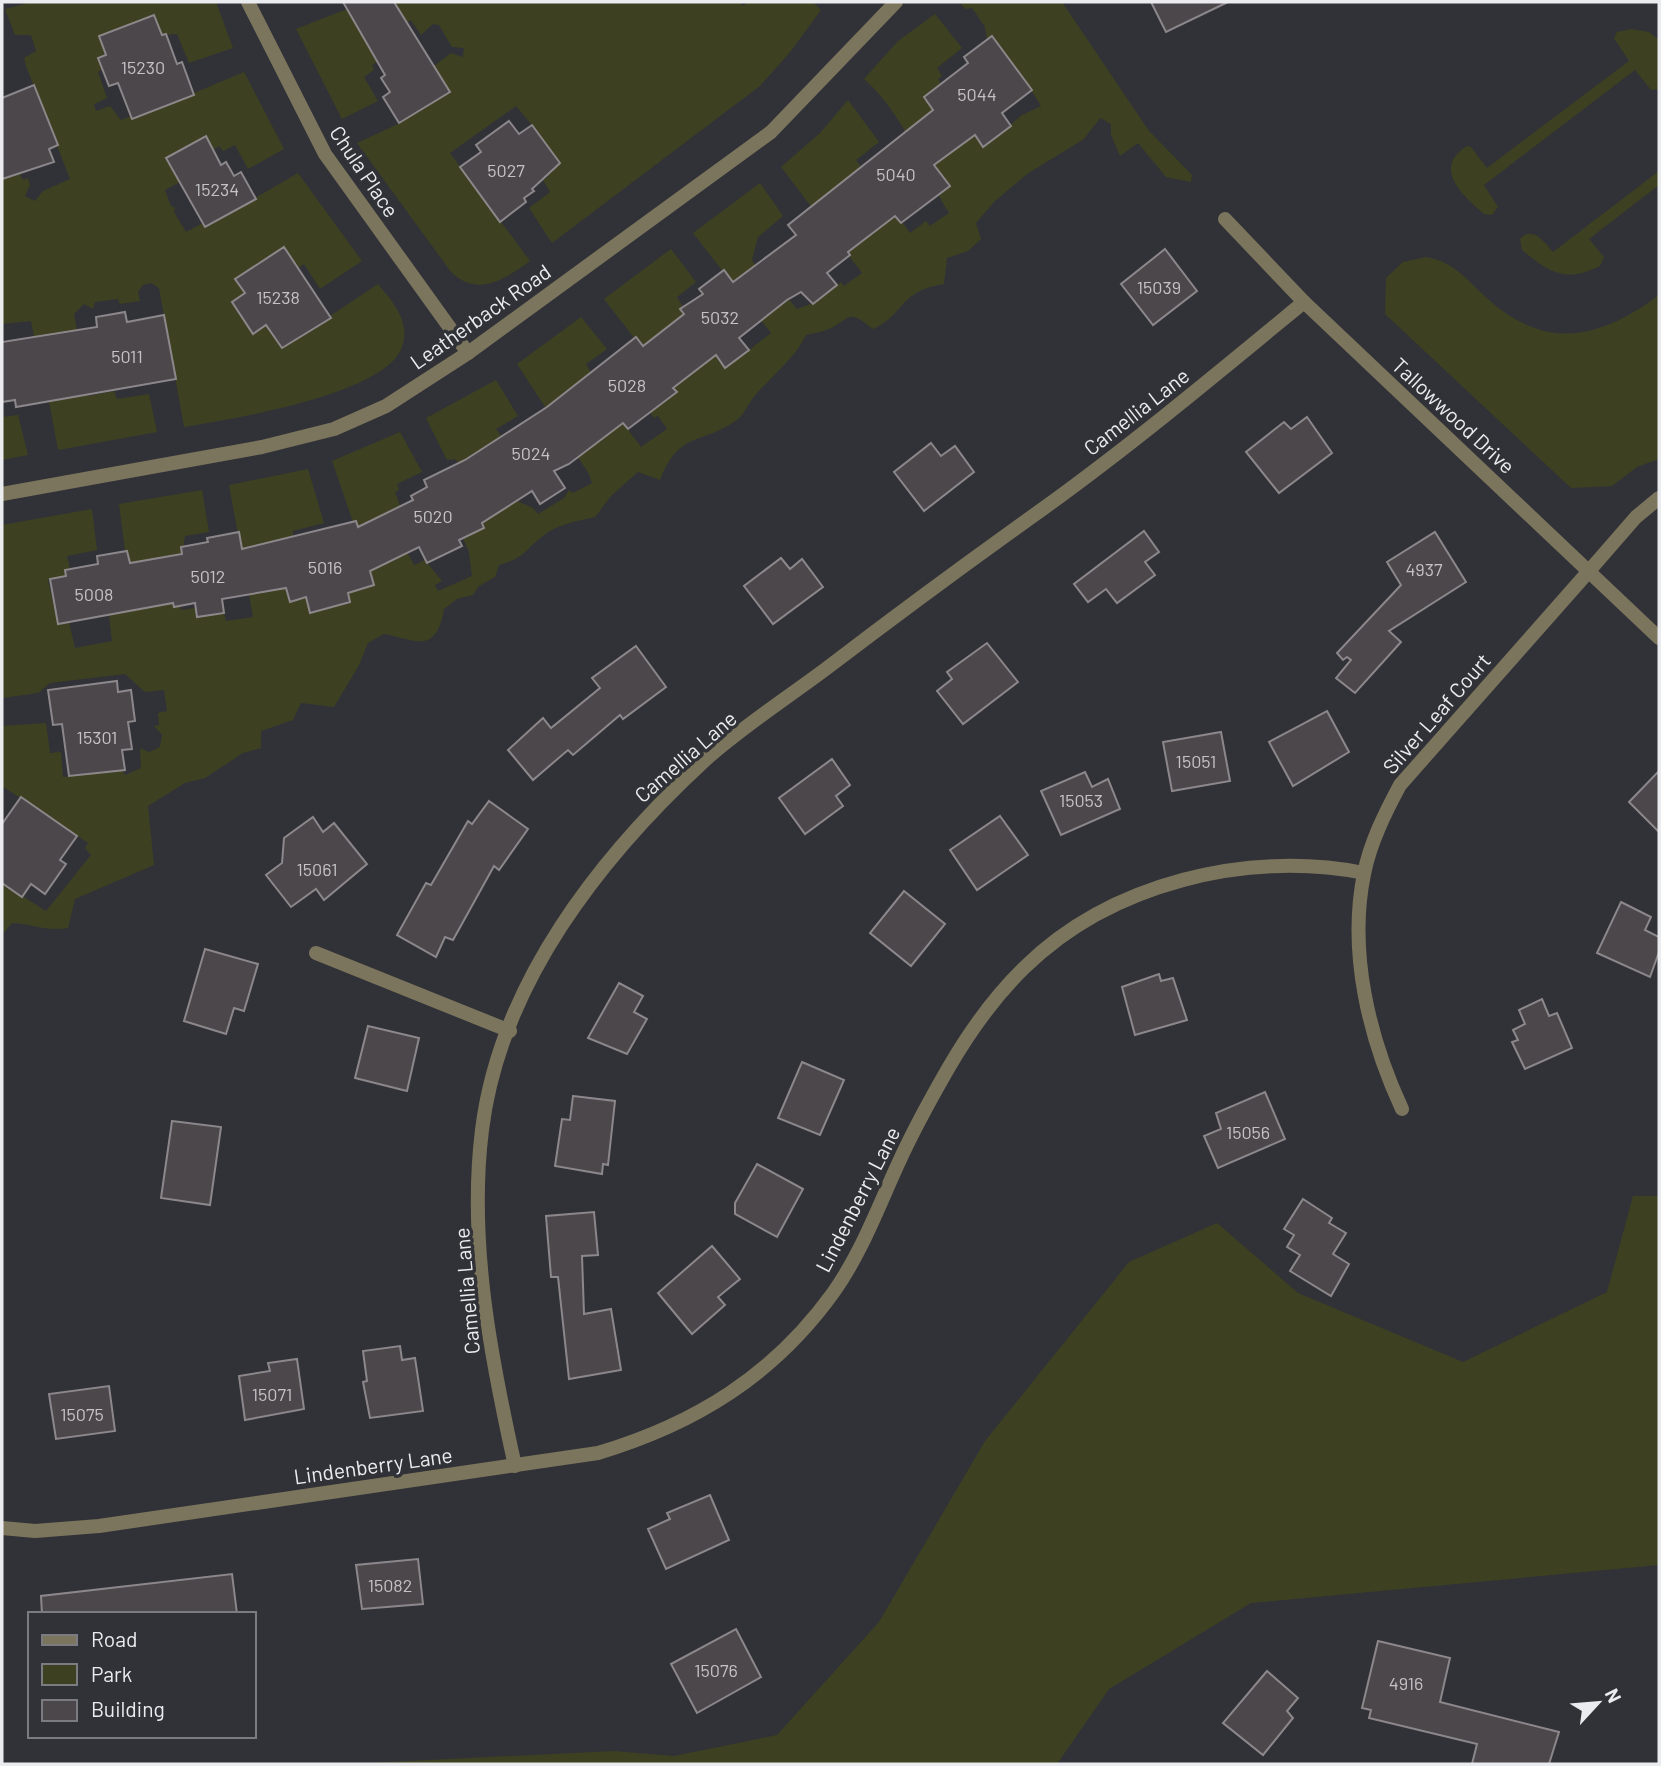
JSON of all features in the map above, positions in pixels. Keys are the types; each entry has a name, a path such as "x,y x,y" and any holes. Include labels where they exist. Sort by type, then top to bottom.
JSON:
{"street":[{"name":"Chula Place","path":"248,2 325,154 468,353"},
{"name":"Leatherback Road","path":"2,494 262,447 334,429 386,406 468,353 771,132 896,2"},
{"name":"Tallowwood Drive","path":"1225,219 1304,302 1659,638"},
{"name":"Camellia Lane","path":"515,1466 495,1379 483,1290 479,1200 482,1129 498,1062 522,998 553,937 583,891 642,822 707,758 916,600 1120,453 1304,302"},
{"name":"Silver Leaf Court","path":"1402,1109 1377,1046 1363,979 1358,926 1364,873 1382,820 1400,785 1636,517 1659,498"},
{"name":"Lindenberry Lane","path":"2,1528 35,1531 99,1526 598,1453 651,1437 709,1408 746,1383 788,1346 833,1293 863,1244 906,1146 950,1066 992,1002 1026,965 1066,934 1131,899 1167,884 1218,872 1298,865 1364,873"},
{"path":"316,953 510,1031"}],"green space":[{"path":"32,2 216,2 233,48 189,63 177,34 162,35 154,15 99,36 106,55 99,58 103,69 98,72 107,98 94,104 96,111 110,106 121,120 131,116 132,119 244,72 284,149 248,169 235,145 223,151 219,146 213,150 206,136 167,158 180,182 165,190 171,206 175,208 174,212 186,232 203,223 206,227 298,173 362,261 320,289 304,264 298,268 284,247 235,279 245,293 232,302 252,333 266,325 282,348 378,284 399,313 404,329 402,347 390,364 367,379 304,402 184,427 159,288 151,283 143,285 138,292 140,301 120,304 118,299 95,302 93,309 84,304 74,314 89,396 114,391 117,399 149,394 157,432 58,450 37,336 34,336 31,321 2,324 2,179 19,172 23,180 28,178 30,185 25,196 35,201 43,191 70,179 26,66 24,58 36,51 31,35 15,35 5,9"},
{"path":"365,2 739,2 743,6 748,2 813,2 821,10 791,51 760,86 552,243 529,208 550,192 543,180 548,177 532,125 516,106 450,153 530,261 501,279 481,285 461,280 451,272 357,143 400,123 450,92 434,66 451,53 463,57 464,48 452,47 439,25 433,24 421,35 411,20 368,47 377,62 372,65 374,70 364,77 378,101 342,119 296,29"},
{"path":"960,2 1062,2 1149,131 1192,175 1191,182 1166,177 1138,143 1120,156 1111,135 1111,124 1100,118 1084,139 1027,174 995,201 976,223 981,239 968,251 947,258 944,284 918,292 884,323 873,329 850,317 829,329 806,335 738,419 684,445 668,464 660,480 638,472 611,496 595,517 556,528 520,556 499,565 495,577 479,586 473,595 457,599 444,609 436,633 430,639 415,641 384,634 368,643 359,665 334,707 301,703 293,720 261,731 261,748 243,753 205,778 185,783 148,806 154,865 75,899 68,928 12,923 2,935 2,883 46,911 91,855 85,848 88,843 2,786 2,726 46,723 50,753 61,752 63,777 122,770 125,775 141,768 140,748 149,752 160,747 162,735 154,726 159,725 158,713 167,711 164,690 145,692 125,674 50,683 38,693 2,698 2,525 92,509 97,550 67,556 70,569 65,571 66,576 48,580 58,624 69,622 75,648 112,641 109,615 138,609 128,551 125,551 119,504 202,490 209,532 185,536 182,554 165,557 174,606 180,606 181,610 195,608 197,617 224,613 226,621 253,617 229,485 308,469 324,523 293,531 290,602 306,597 311,613 350,602 348,593 374,585 356,522 353,522 332,461 400,432 422,472 397,484 399,490 395,492 400,506 386,513 414,565 425,560 442,581 435,585 438,591 472,576 469,552 463,538 459,477 462,466 455,459 447,460 426,418 496,380 518,416 496,429 501,436 483,448 517,501 533,508 538,514 564,498 569,490 573,493 592,483 589,474 517,364 581,317 607,349 586,364 592,374 607,435 623,423 641,447 667,429 658,416 654,418 650,412 676,392 604,299 671,249 696,282 677,297 683,307 681,309 696,370 716,355 726,368 771,333 693,233 760,183 783,216 758,237 752,260 755,265 761,266 797,309 813,303 841,282 844,286 862,273 781,167 820,133 848,100 879,142 856,160 910,233 926,221 930,226 949,213 902,125 864,79 898,41 935,14 962,48 937,68 942,76 938,79 941,84 924,97 960,146 974,135 984,147 1022,115 1041,106 1031,90 987,40 985,27 972,8 965,9"},
{"path":"1631,29 1649,32 1659,40 1659,89 1651,90 1635,70 1484,185 1498,207 1492,215 1484,214 1460,191 1455,182 1451,173 1457,155 1467,146 1471,147 1487,168 1629,61 1614,38 1617,32"},
{"path":"1659,171 1659,185 1589,239 1604,257 1600,266 1577,274 1558,273 1541,265 1522,250 1520,239 1534,234 1553,252"},
{"path":"1426,257 1452,267 1509,315 1530,326 1552,332 1594,330 1616,322 1659,295 1659,459 1637,467 1612,486 1571,488 1385,314 1386,278 1403,262"},
{"path":"18,415 28,455 2,460 2,417"},
{"path":"1633,1196 1659,1196 1659,1565 1251,1603 1109,1689 1057,1764 348,1764 613,1751 674,1756 777,1735 879,1622 985,1441 1129,1262 1217,1223 1298,1293 1463,1362 1607,1292"}],"building":[{"path":"343,2 394,2 450,92 399,123 383,97 390,92 381,78 385,75"},
{"path":"1151,2 1228,2 1166,32"},
{"path":"154,15 162,35 166,34 177,64 182,62 194,95 132,119 118,83 109,86 98,58 106,55 99,36"},
{"path":"992,36 1032,90 1002,113 1011,126 983,147 975,135 934,165 950,186 901,223 895,216 848,252 850,255 827,273 837,285 813,304 801,292 787,300 739,338 749,350 725,368 716,355 673,388 677,392 628,429 623,423 569,464 554,471 565,488 540,504 532,491 482,523 484,528 459,540 462,546 427,563 419,547 370,571 374,585 348,593 350,602 310,613 306,597 290,602 286,588 222,599 224,613 197,617 195,603 174,607 173,603 58,624 50,579 66,576 65,570 98,564 97,556 127,551 130,563 182,554 181,547 208,542 207,538 239,532 242,549 356,521 358,527 413,500 411,496 427,487 424,480 465,460 547,407 636,337 643,346 684,314 680,309 703,294 699,289 724,270 733,282 796,235 788,225 933,110 924,97 968,63 964,57"},
{"path":"34,85 58,145 49,149 54,162 2,179 2,98"},
{"path":"509,121 519,134 532,125 560,163 524,198 526,202 500,222 460,167 481,152 476,145"},
{"path":"206,136 221,165 226,162 234,176 241,172 256,199 205,227 166,158"},
{"path":"284,247 331,318 282,348 266,325 253,334 232,302 245,293 235,279"},
{"path":"1165,249 1197,291 1153,325 1121,284"},
{"path":"125,312 127,322 164,315 176,379 16,407 15,400 2,402 2,342 97,327 96,317"},
{"path":"1307,417 1332,453 1279,493 1246,452 1284,422 1291,429"},
{"path":"931,443 941,456 955,446 974,472 924,511 894,472"},
{"path":"1144,531 1159,552 1145,562 1155,575 1117,603 1106,589 1088,602 1074,584"},
{"path":"1435,532 1466,582 1389,631 1401,642 1355,693 1336,678 1351,660 1347,657 1343,660 1337,653 1401,585 1387,562"},
{"path":"781,558 790,569 802,559 823,587 773,624 744,586"},
{"path":"987,643 1018,682 963,724 937,691 952,679 947,672"},
{"path":"636,646 666,687 623,719 620,715 573,755 568,750 533,780 508,750 543,718 551,728 600,688 592,678"},
{"path":"117,681 118,692 131,690 135,721 128,722 132,749 122,750 125,770 69,776 62,724 53,725 48,690"},
{"path":"1327,711 1349,752 1293,786 1269,742"},
{"path":"1221,732 1230,781 1172,791 1163,742"},
{"path":"832,759 850,785 836,796 843,806 805,834 779,798"},
{"path":"1659,771 1659,832 1629,802"},
{"path":"1085,772 1092,787 1108,779 1120,809 1061,835 1041,791"},
{"path":"21,797 77,836 60,860 66,864 45,894 31,884 22,897 2,883 2,824"},
{"path":"489,801 528,829 499,870 494,866 453,940 445,937 436,957 397,935 426,883 431,885 468,821 472,824"},
{"path":"1000,816 1028,855 977,890 950,850"},
{"path":"313,817 323,832 334,823 367,864 324,900 316,889 291,907 266,875 282,863 284,838"},
{"path":"904,891 945,924 911,966 870,933"},
{"path":"1621,902 1651,917 1645,930 1659,937 1659,952 1650,977 1597,953"},
{"path":"205,949 258,964 244,1011 234,1008 226,1034 184,1021"},
{"path":"1159,974 1161,981 1173,978 1187,1020 1135,1035 1122,987"},
{"path":"619,983 643,996 634,1012 647,1019 627,1054 588,1038"},
{"path":"1542,999 1549,1016 1557,1013 1572,1048 1525,1069 1512,1042 1518,1040 1513,1030 1525,1024 1519,1010"},
{"path":"368,1026 419,1038 407,1091 355,1078"},
{"path":"802,1062 844,1080 820,1135 778,1118"},
{"path":"1265,1092 1285,1139 1218,1168 1204,1136 1221,1129 1216,1113"},
{"path":"573,1096 615,1101 608,1165 603,1164 602,1174 555,1166 562,1119 570,1120"},
{"path":"172,1121 221,1127 210,1205 161,1198"},
{"path":"757,1164 803,1189 777,1237 735,1214 735,1203"},
{"path":"1303,1199 1332,1218 1329,1223 1346,1233 1333,1254 1349,1264 1331,1296 1290,1271 1300,1255 1287,1247 1294,1235 1284,1229"},
{"path":"594,1212 598,1255 582,1256 584,1314 611,1309 621,1370 569,1379 558,1277 551,1277 546,1216"},
{"path":"712,1246 740,1279 718,1297 725,1305 692,1334 658,1293"},
{"path":"400,1346 402,1360 415,1358 423,1411 370,1418 363,1382 367,1381 363,1351"},
{"path":"297,1359 304,1409 245,1420 239,1376 270,1371 268,1363"},
{"path":"109,1386 115,1431 56,1439 49,1394"},
{"path":"710,1495 729,1540 666,1569 648,1529 670,1519 667,1513"},
{"path":"418,1559 423,1604 362,1609 356,1565"},
{"path":"232,1574 237,1612 42,1612 41,1596"},
{"path":"736,1629 761,1677 697,1713 671,1664"},
{"path":"1378,1641 1450,1658 1440,1702 1559,1732 1549,1764 1472,1764 1477,1744 1369,1718 1371,1710 1362,1708"},
{"path":"1267,1671 1298,1698 1287,1711 1293,1718 1263,1755 1223,1723"}]}
